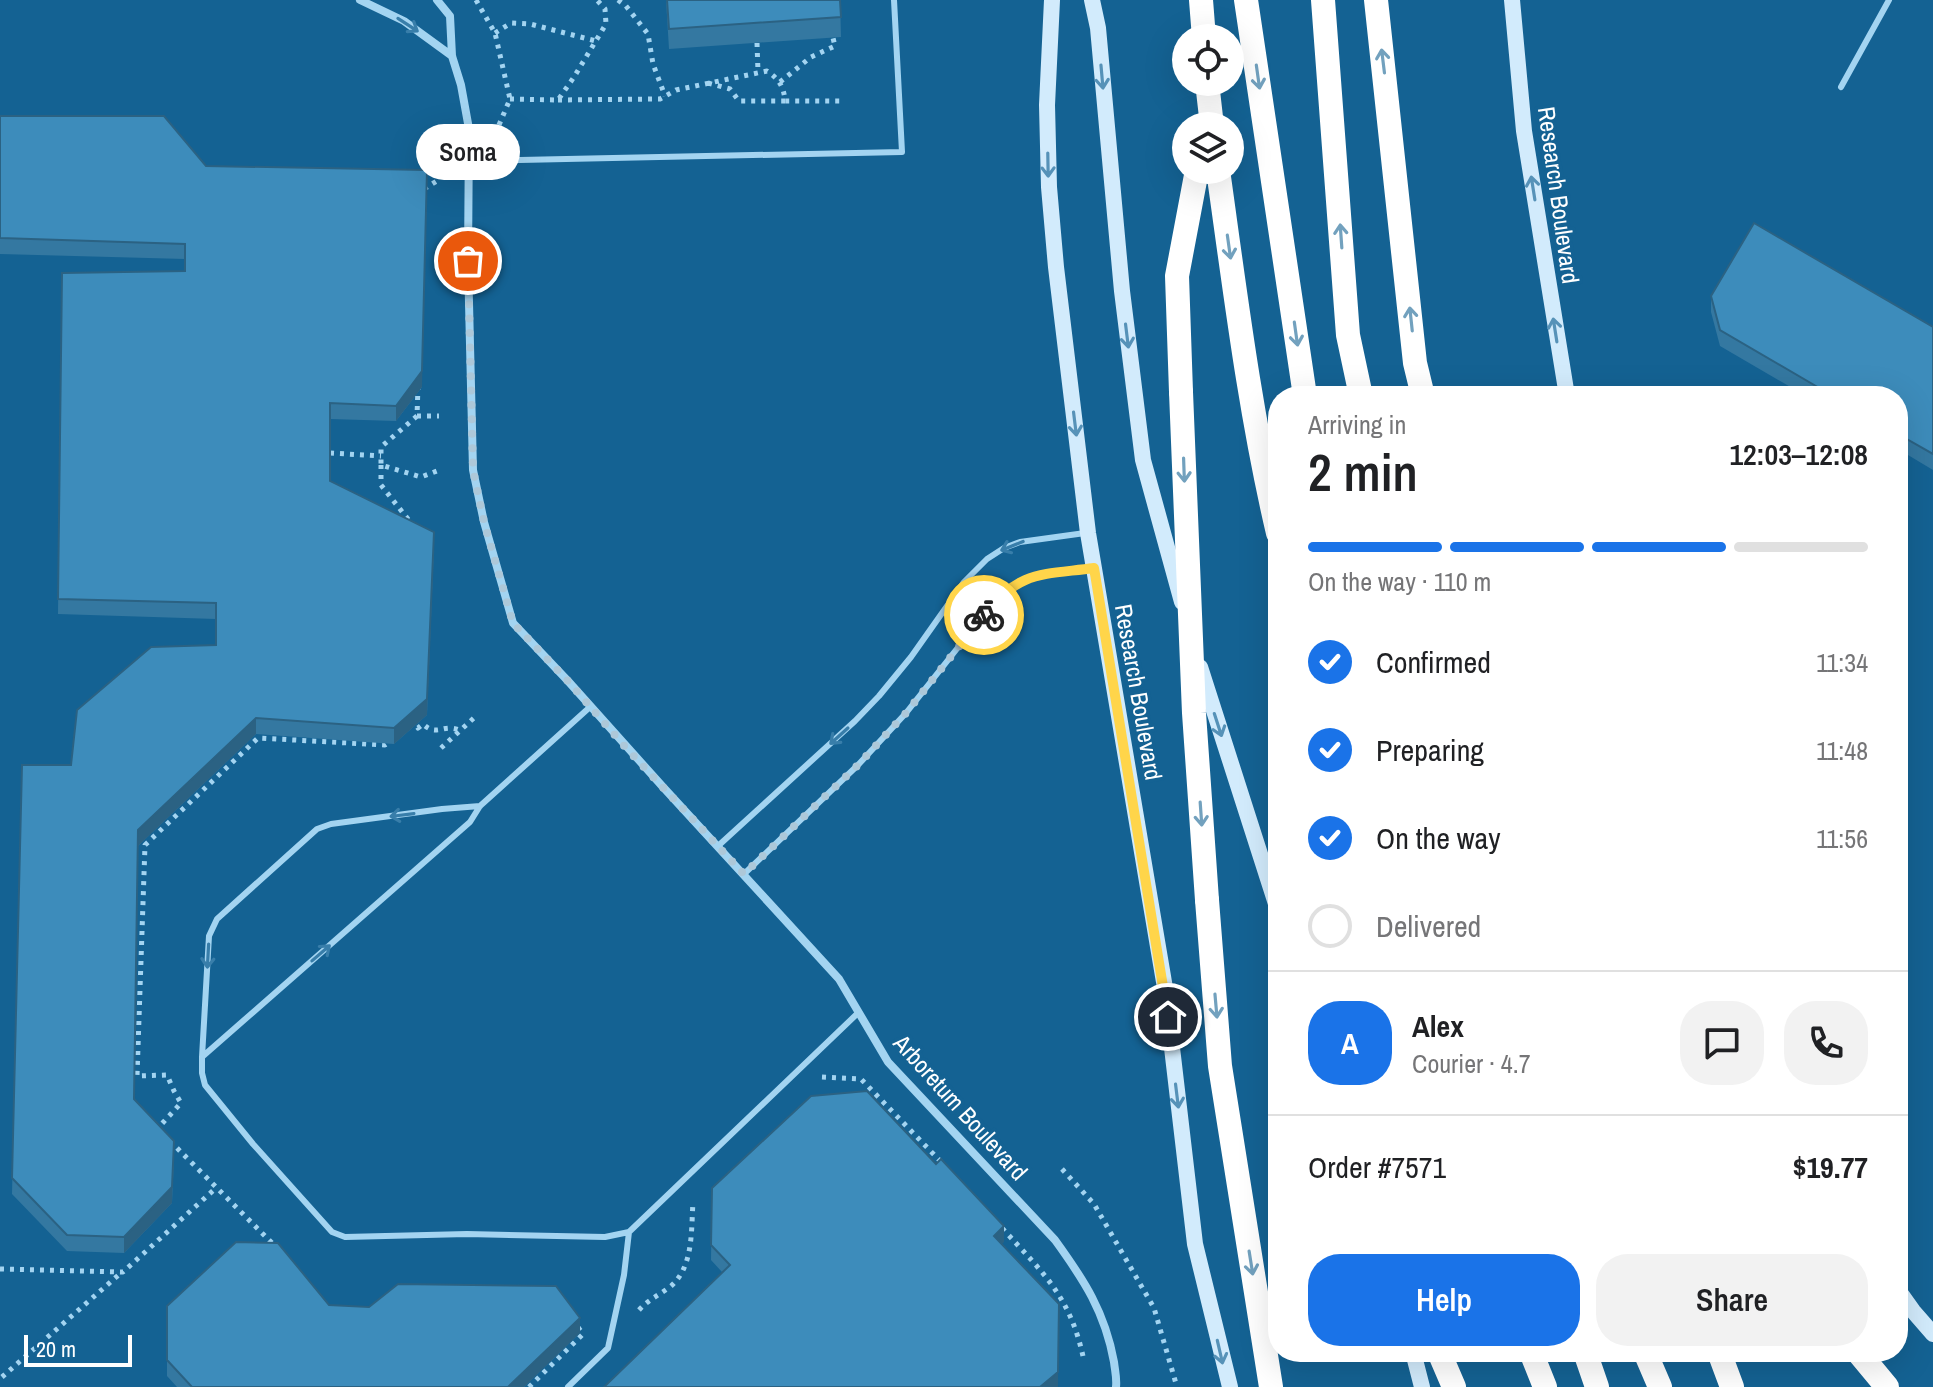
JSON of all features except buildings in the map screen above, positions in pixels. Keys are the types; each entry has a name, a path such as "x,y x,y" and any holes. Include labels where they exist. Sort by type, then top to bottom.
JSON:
{"highway":[{"path":"1201,0 1203,24"},
{"path":"1246,0 1304,386"},
{"path":"1323,0 1348,335 1359,386"},
{"path":"1376,0 1415,363 1421,386"},
{"path":"1194,184 1177,276 1194,713 1220,1066 1271,1387"},
{"path":"1220,184 1268,488"},
{"path":"1443,1362 1454,1387"},
{"path":"1535,1362 1545,1387"},
{"path":"1588,1362 1597,1387"},
{"path":"1649,1362 1660,1387"},
{"path":"1723,1362 1732,1387"},
{"path":"1866,1362 1887,1387"}],"main road":[{"name":"Research Boulevard","path":"1052,0 1047,105 1049,187 1088,533 1165,988 1195,1244 1230,1387"},
{"path":"1092,0 1098,28 1122,291 1143,460 1202,676 1268,879"},
{"name":"Research Boulevard","path":"1512,0 1524,131 1565,386"},
{"path":"1908,1304 1933,1334"},
{"path":"1416,1362 1422,1387"}],"street":[{"path":"360,0 404,21 452,56"},
{"name":"Arboretum Boulevard","path":"437,0 450,16 452,56 469,129 468,261 473,470 484,522 513,623 839,979 888,1062 1055,1240 1096,1303 1110,1342 1116,1387"}],"lane":[{"path":"469,161 902,152 894,0"},
{"path":"1841,87 1889,0"},
{"path":"718,846 871,704 911,657 964,582 987,559 1020,542 1088,533"},
{"path":"744,874 868,755 906,713 998,597 1016,583 1039,574 1094,568"},
{"path":"202,1057 470,822 480,806 590,707"},
{"path":"480,806 331,824 317,829 217,919 209,936 202,1057 205,1085 332,1232 345,1237 467,1234 605,1237 629,1232 859,1012"},
{"path":"568,1387 608,1348 624,1275 629,1232"}],"path":[{"path":"476,0 495,33 510,99 499,125"},
{"path":"558,100 606,24 605,9 597,0"},
{"path":"618,0 648,34 653,64 665,96"},
{"path":"495,33 511,23 530,24 596,41"},
{"path":"780,82 811,57 835,46 833,38"},
{"path":"757,43 758,72"},
{"path":"510,99 660,99 676,90 767,71 780,82 785,101"},
{"path":"708,83 730,89 739,101 843,101"},
{"path":"421,192 440,179"},
{"path":"417,416 418,377"},
{"path":"419,533 381,485 381,447 417,416 439,416"},
{"path":"330,453 381,456"},
{"path":"381,465 421,477 442,469"},
{"path":"404,729 423,712"},
{"path":"441,748 476,716"},
{"path":"413,721 418,728 423,724 430,730 445,727 461,731"},
{"path":"145,845 258,738 385,745 395,738"},
{"path":"821,1076 861,1079 947,1168"},
{"path":"1062,1169 1094,1204 1154,1308 1177,1387"},
{"path":"2,1377 217,1187"},
{"path":"633,1319 649,1300 672,1285 685,1268 694,1195"},
{"path":"995,1220 1048,1277 1057,1291 1071,1316 1084,1361"},
{"path":"0,1269 123,1272"}],"way so far":[{"path":"468,261 473,470 484,522 513,623 744,874 858,765 906,713 984,615"}],"place":[{"name":"Soma","path":"468,261"}],"route":[{"path":"984,615 998,597 1016,583 1039,574 1094,568 1168,1017"}]}
